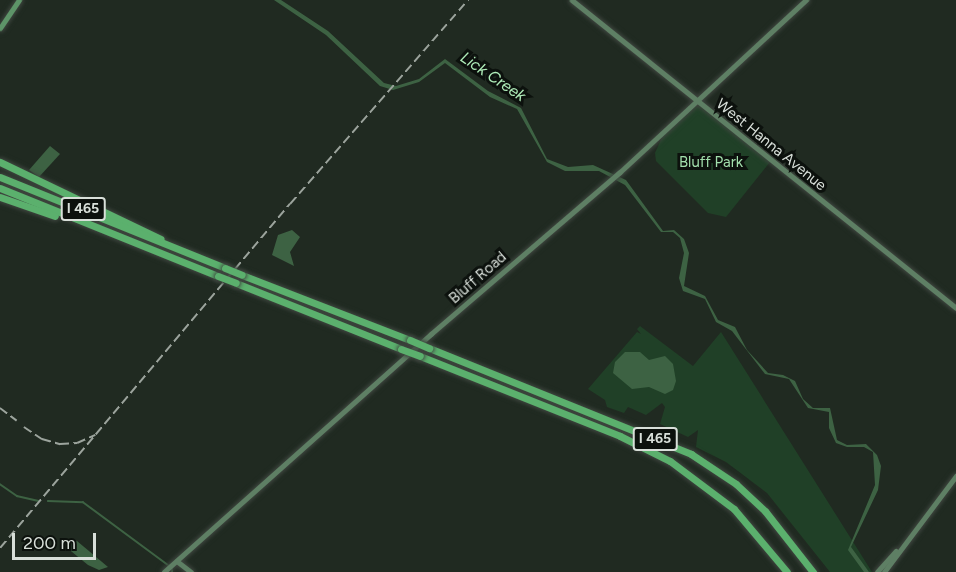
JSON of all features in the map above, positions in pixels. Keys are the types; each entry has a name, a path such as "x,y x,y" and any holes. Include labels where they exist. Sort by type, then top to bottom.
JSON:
{"highway":[{"path":"0,162 144,228 165,243"},
{"name":"I 465","path":"0,177 691,454 735,484 765,511 813,572"},
{"name":"I 465","path":"0,188 620,436 670,461 734,509 787,572"},
{"path":"0,198 84,223"}],"main road":[{"path":"0,28 1,21 19,0"},
{"name":"West Hanna Avenue","path":"572,0 956,308"},
{"name":"Bluff Road","path":"164,572 431,334 619,174 806,0"},
{"path":"877,572 956,476"},
{"path":"884,572 896,551"},
{"path":"177,561 191,572"}],"green space":[{"name":"Bluff Park","path":"698,105 770,162 726,217 708,213 656,161 655,153 663,135"},
{"path":"640,326 693,366 721,332 872,572 830,572 767,493 726,462 696,447 698,430 688,437 660,424 665,407 662,403 646,415 628,407 624,413 607,407 605,400 588,389 637,332 641,334 637,329"}],"shaded area":[{"name":"Lick Creek","path":"274,0 281,0 328,31 384,83 396,86 419,79 445,59 488,91 521,108 547,159 568,167 593,165 626,180 663,231 674,230 684,239 689,253 684,286 705,296 718,320 735,327 747,350 768,373 783,375 795,381 803,399 813,408 830,408 837,440 847,445 866,444 877,455 881,466 878,490 851,547 869,572 864,572 848,550 875,485 873,452 864,447 847,447 836,443 829,428 829,412 808,408 789,379 765,374 732,331 716,322 705,299 683,291 679,278 684,253 680,238 673,232 661,232 625,185 599,171 565,171 547,162 517,109 490,97 445,63 419,82 393,90 380,86 326,35"},
{"path":"50,146 60,154 39,177 29,170"},
{"path":"292,230 300,237 290,252 294,266 272,255 278,235"},
{"path":"625,352 640,352 649,360 665,356 673,364 676,381 673,390 665,394 649,387 632,389 613,373 615,362"},
{"path":"70,540 77,541 108,567 99,570 88,565 66,547"}],"waterway":[{"path":"0,484 17,496 39,501"},
{"path":"48,501 83,502 168,565"}],"railway":[{"path":"0,548 290,204 468,0"},
{"path":"0,408 17,421"},
{"path":"24,427 42,439 60,444 77,443 95,435"}]}
